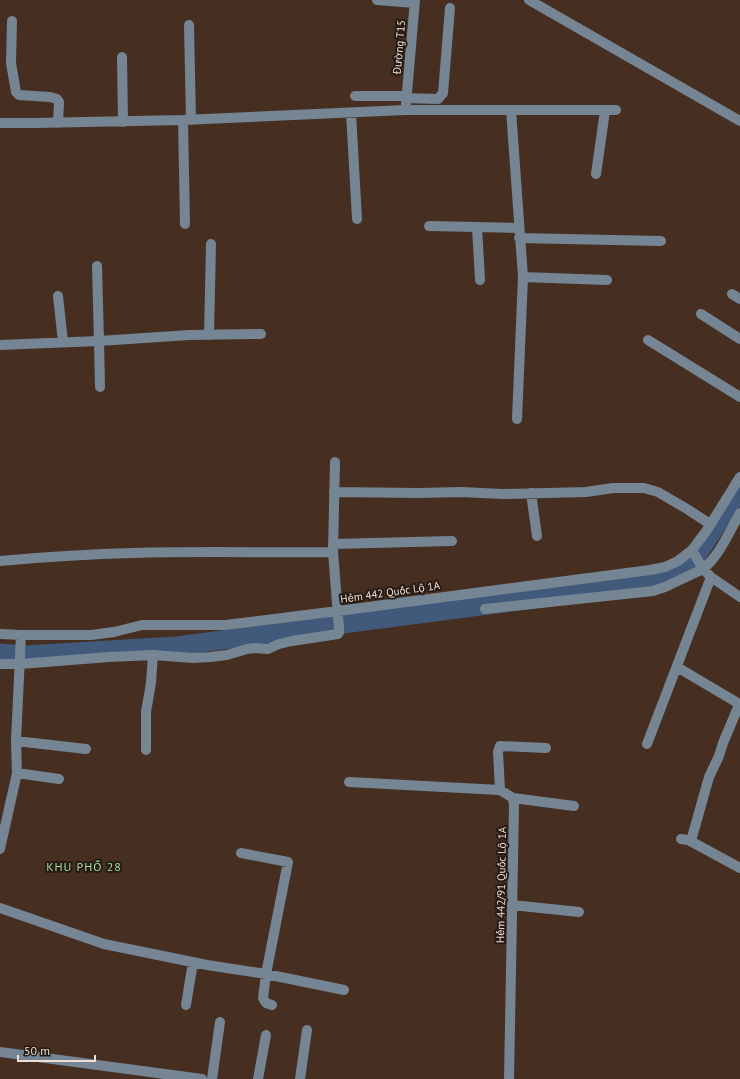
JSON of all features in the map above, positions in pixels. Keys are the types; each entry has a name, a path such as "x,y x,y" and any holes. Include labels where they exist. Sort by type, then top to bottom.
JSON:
{"street":[{"path":"377,0 415,2"},
{"path":"530,0 740,121"},
{"name":"Đường T15","path":"405,110 415,2"},
{"path":"355,96 438,99 443,93 450,8"},
{"path":"12,21 11,64 16,92 19,95 50,97 57,99 59,102 58,123"},
{"path":"185,224 189,25"},
{"path":"122,57 123,122"},
{"path":"0,123 187,120 405,110 611,110 596,174"},
{"path":"511,110 522,277 517,419"},
{"path":"351,112 357,219"},
{"path":"429,226 477,227 519,233 661,241"},
{"path":"477,227 480,280"},
{"path":"209,335 211,244"},
{"path":"97,266 100,388"},
{"path":"522,277 607,280"},
{"path":"58,296 64,342"},
{"path":"701,314 740,339"},
{"path":"0,345 261,334"},
{"path":"648,340 740,397"},
{"path":"0,664 20,661 153,655 210,658 247,649 268,649 279,644 292,641 335,635 339,632 339,628 334,548 335,462"},
{"name":"Hẻm 442 Quốc Lộ 1A","path":"0,634 21,638 91,635 114,632 142,625 226,625 338,613 650,570 665,566 694,554 710,524 740,477"},
{"path":"334,492 461,492 504,494 586,492 613,488 644,488 658,492 710,524"},
{"path":"531,493 538,536"},
{"path":"485,609 653,591 665,587 703,569 717,555 740,513"},
{"path":"0,561 134,553 281,553 334,548 452,541"},
{"path":"694,554 703,569 711,577 740,597"},
{"path":"647,744 711,577"},
{"path":"0,849 17,773 16,741 21,638"},
{"path":"146,750 146,712 151,683 153,655"},
{"path":"677,666 739,705 709,777 686,840 740,868"},
{"path":"16,741 86,750"},
{"path":"500,790 498,752 500,746 546,748"},
{"path":"17,773 59,779"},
{"path":"350,782 500,790 513,798 574,806"},
{"name":"Hẻm 442/91 Quốc Lộ 1A","path":"509,1079 513,798"},
{"path":"241,853 288,862 266,974 264,998 266,1002 272,1005"},
{"path":"512,905 579,912"},
{"path":"0,908 104,944 207,965 266,974 344,990"},
{"path":"186,1005 193,962"},
{"path":"212,1079 220,1022"},
{"path":"300,1079 307,1030"},
{"path":"258,1079 266,1035"},
{"path":"0,1052 202,1079"}],"waterway":[{"path":"0,653 24,655 176,646 640,585 667,579 683,572 697,555 740,489"}],"district":[{"name":"KHU PHỐ 28","path":"84,867"}]}
